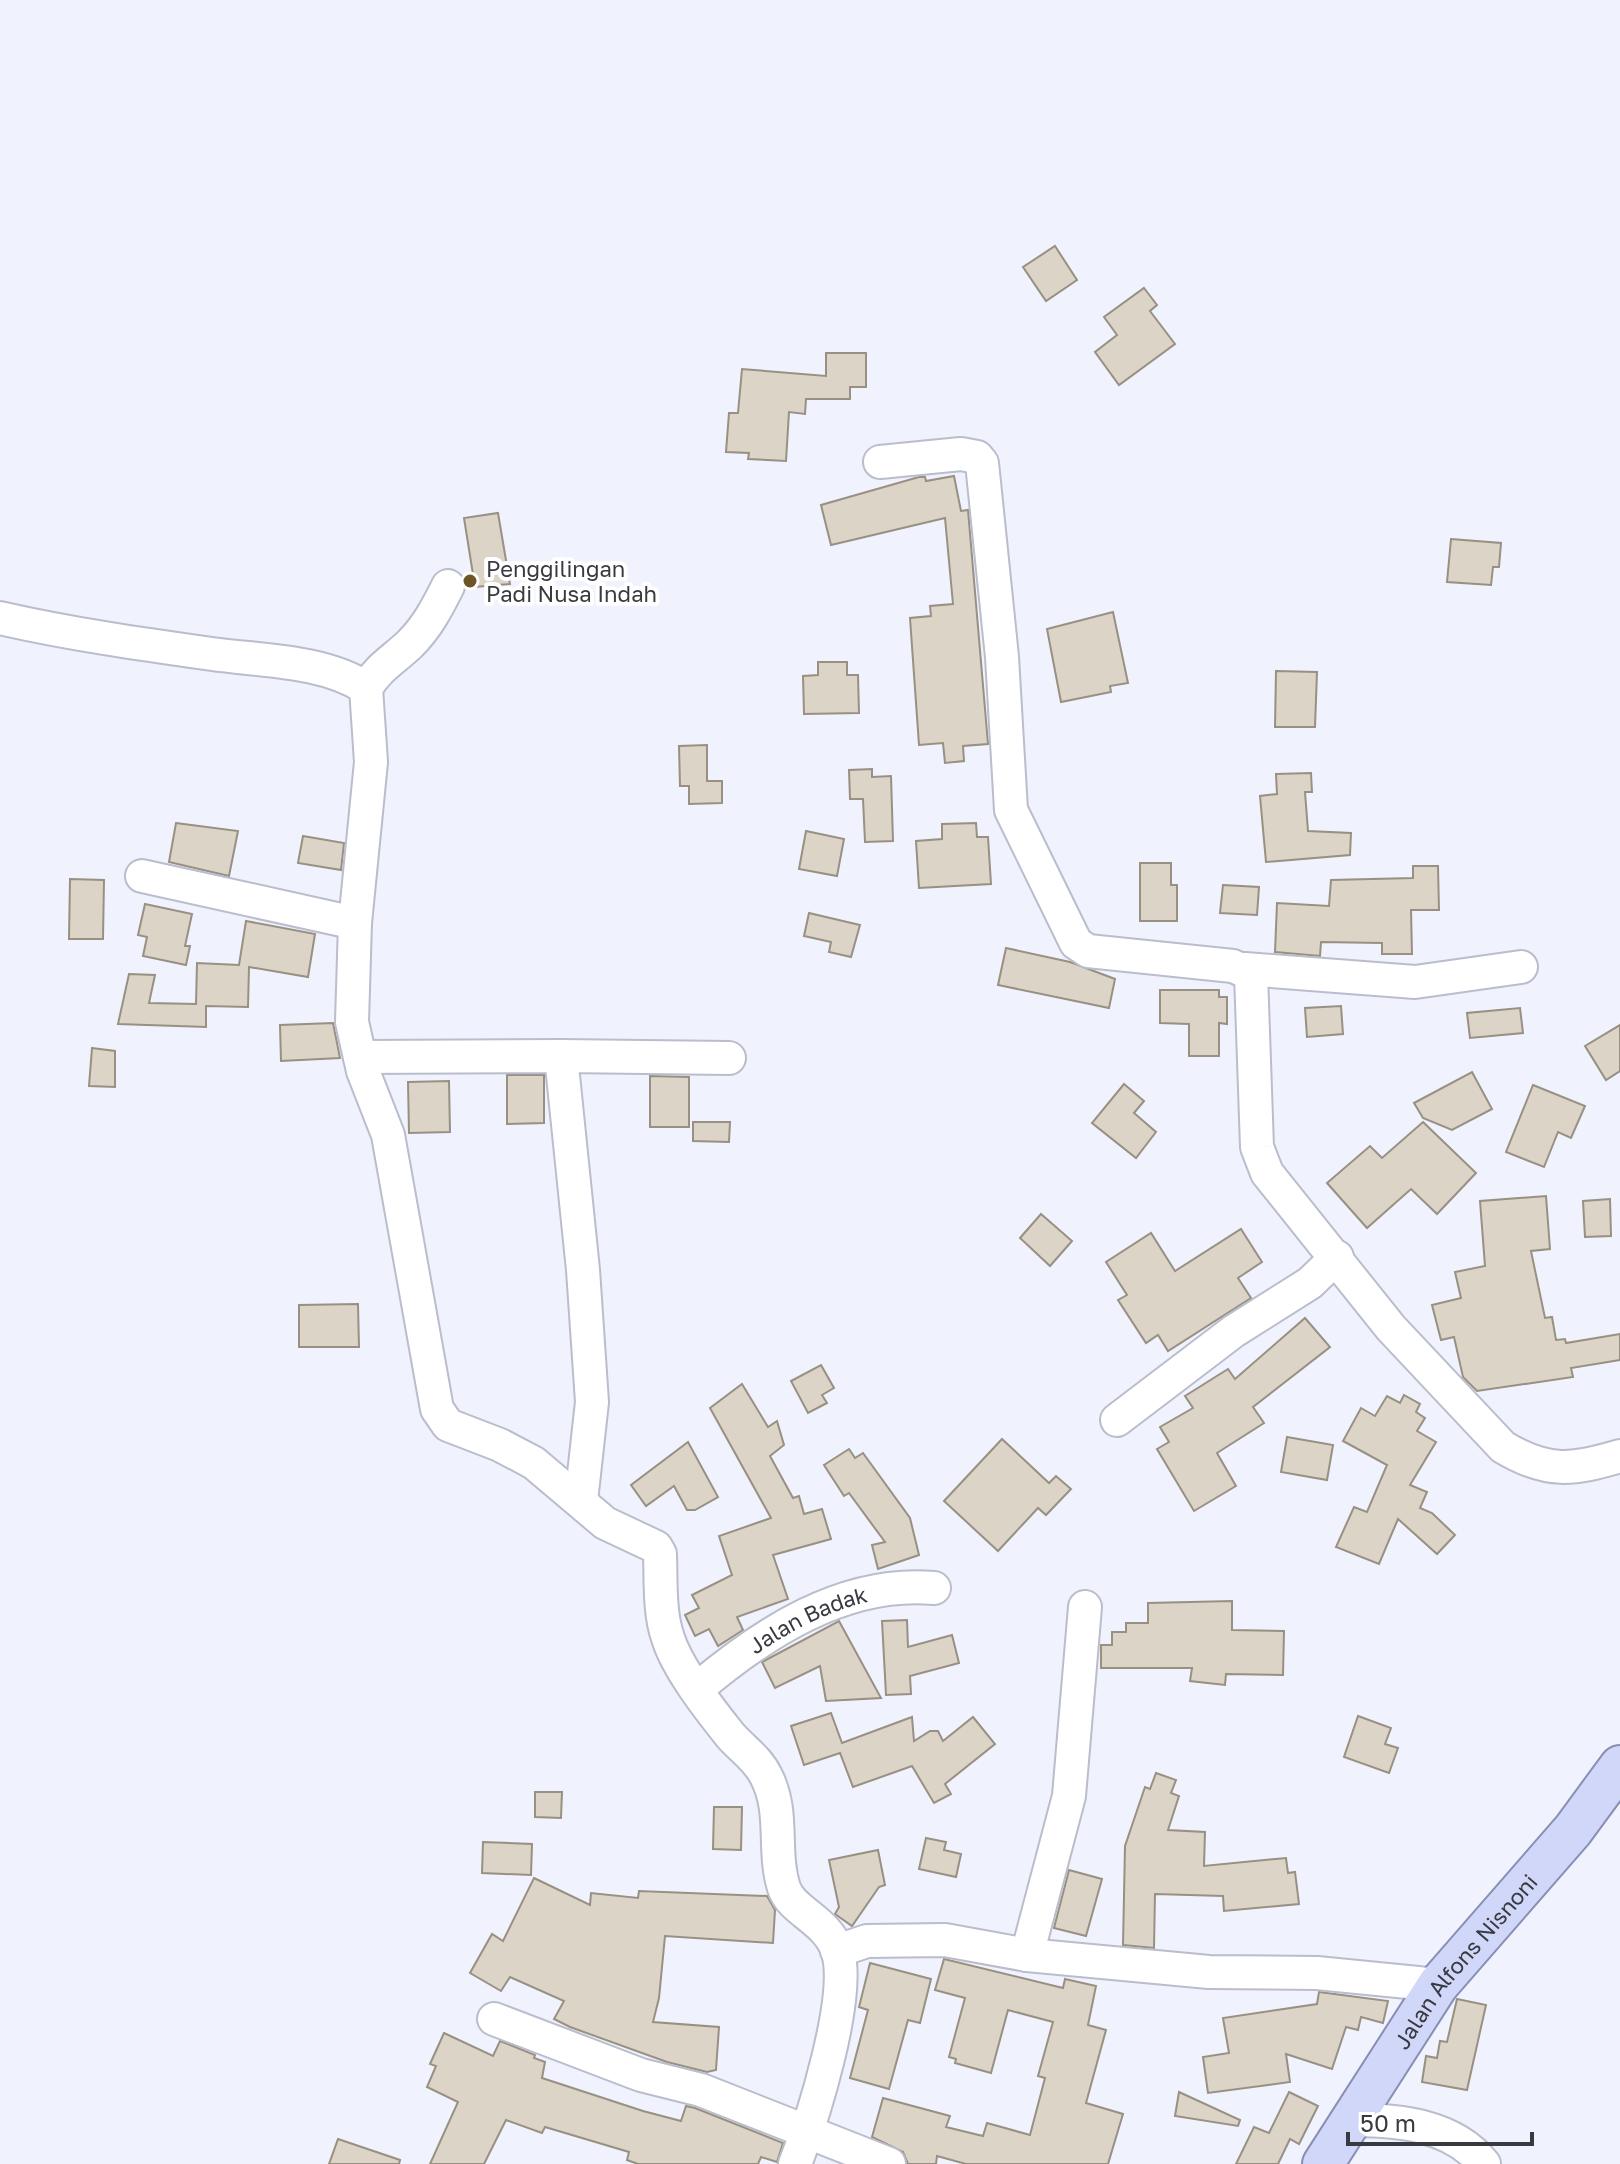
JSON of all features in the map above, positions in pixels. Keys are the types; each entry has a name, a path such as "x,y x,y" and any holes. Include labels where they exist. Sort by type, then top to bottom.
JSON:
{"main road":[{"name":"Jalan Alfons Nisnoni","path":"1323,2164 1438,1985 1573,1830 1620,1766"}],"street":[{"path":"880,462 961,454 977,457 982,463 1002,657 1011,810 1076,943 1088,951 1245,969 1415,982 1521,967"},
{"path":"448,586 434,616 412,642 378,668 366,688 371,762 355,923 352,1022 360,1057 388,1135 440,1415 448,1425 500,1445 534,1463 605,1523 656,1547 660,1554 668,1639 697,1689 766,1776 777,1803 783,1887 794,1903 826,1930 837,1951 841,1978 839,1999 808,2132 795,2164"},
{"path":"0,618 89,635 323,670 349,677 366,688"},
{"path":"142,876 355,923"},
{"path":"1245,969 1253,978 1255,1124 1262,1164 1391,1328 1503,1447 1525,1458 1566,1469 1620,1456"},
{"path":"561,1056 583,1270 592,1402 581,1501"},
{"path":"360,1057 729,1058"},
{"path":"1117,1420 1234,1331 1310,1283 1337,1257"},
{"name":"Jalan Badak","path":"697,1689 742,1650 796,1618 899,1585 934,1588"},
{"path":"1027,1955 1041,1890 1069,1796 1085,1607"},
{"path":"837,1951 867,1941 945,1940 1027,1955 1209,1972 1317,1973 1438,1985"},
{"path":"494,2019 641,2075 701,2090 889,2164"},
{"path":"1353,2120 1397,2120 1436,2131 1462,2143 1484,2164"}],"building":[{"path":"1055,246 1077,280 1046,301 1023,267"},
{"path":"1144,288 1157,305 1150,311 1175,344 1119,385 1095,352 1117,335 1104,317"},
{"path":"826,353 866,353 866,387 850,387 850,399 806,399 805,414 789,412 786,461 748,459 749,453 726,452 729,413 738,413 742,369 826,376"},
{"path":"954,476 961,511 968,510 988,744 963,746 964,761 945,763 943,743 919,745 910,618 931,616 930,606 953,604 945,518 831,545 821,505 919,477 925,477 926,481"},
{"path":"498,513 510,584 475,587 464,518"},
{"path":"1451,539 1501,543 1499,567 1493,567 1491,585 1447,582"},
{"path":"1113,612 1128,683 1110,686 1111,692 1061,702 1047,629"},
{"path":"818,662 847,662 847,675 858,675 859,713 804,714 803,676 818,675"},
{"path":"1276,671 1317,672 1315,727 1275,727"},
{"path":"707,745 707,781 722,781 722,803 689,804 689,786 680,786 679,746"},
{"path":"872,769 872,777 891,776 893,841 865,842 863,799 850,799 849,770"},
{"path":"1311,773 1312,792 1305,792 1308,831 1351,833 1350,855 1266,862 1260,796 1277,794 1276,774"},
{"path":"176,823 238,831 229,876 169,862"},
{"path":"976,823 977,837 988,837 991,884 919,888 916,841 942,839 942,824"},
{"path":"806,831 844,839 837,876 799,869"},
{"path":"303,836 344,843 341,870 298,863"},
{"path":"1140,863 1171,863 1171,885 1177,885 1177,921 1140,921"},
{"path":"1413,866 1438,866 1439,910 1411,910 1412,954 1382,954 1382,943 1321,942 1320,956 1275,952 1277,903 1329,906 1331,880 1413,878"},
{"path":"70,879 104,880 103,939 69,939"},
{"path":"1223,885 1259,887 1257,915 1220,913"},
{"path":"145,904 192,914 185,946 190,946 186,965 143,956 147,937 138,935"},
{"path":"809,913 860,925 851,957 829,952 831,942 804,936"},
{"path":"246,921 315,934 308,977 249,967 248,1007 206,1006 206,1027 118,1024 129,974 155,975 149,1003 196,1004 197,963 239,965"},
{"path":"1006,948 1070,962 1115,979 1109,1008 998,985"},
{"path":"1160,990 1219,990 1219,997 1227,997 1227,1024 1219,1023 1219,1056 1189,1056 1189,1024 1160,1023"},
{"path":"1341,1006 1343,1034 1307,1037 1305,1008"},
{"path":"1520,1008 1523,1033 1470,1038 1467,1013"},
{"path":"333,1023 340,1058 281,1061 280,1025"},
{"path":"1620,1025 1620,1071 1606,1080 1585,1046"},
{"path":"92,1048 115,1051 115,1087 89,1086"},
{"path":"1472,1072 1492,1109 1452,1130 1423,1118 1414,1103"},
{"path":"507,1075 544,1075 544,1123 507,1124"},
{"path":"650,1076 689,1077 689,1127 650,1127"},
{"path":"449,1081 450,1132 409,1133 408,1082"},
{"path":"1124,1084 1144,1101 1134,1113 1156,1132 1136,1158 1092,1123"},
{"path":"1533,1085 1585,1106 1571,1138 1558,1132 1544,1167 1506,1152"},
{"path":"693,1122 730,1122 729,1142 693,1141"},
{"path":"1423,1122 1476,1173 1437,1214 1411,1189 1367,1228 1327,1183 1370,1146 1382,1158"},
{"path":"1546,1196 1550,1249 1531,1251 1545,1318 1552,1317 1556,1340 1565,1339 1566,1343 1620,1334 1620,1360 1571,1368 1573,1377 1477,1391 1463,1377 1454,1337 1441,1340 1432,1305 1461,1298 1455,1272 1485,1266 1480,1201"},
{"path":"1610,1199 1611,1236 1585,1237 1583,1201"},
{"path":"1041,1214 1072,1241 1050,1266 1020,1238"},
{"path":"1241,1229 1262,1262 1238,1278 1251,1298 1168,1351 1158,1335 1146,1343 1118,1300 1127,1295 1106,1262 1151,1233 1175,1271"},
{"path":"358,1304 359,1347 299,1347 299,1305"},
{"path":"1305,1318 1330,1347 1253,1407 1264,1423 1217,1453 1236,1486 1194,1511 1157,1449 1169,1442 1160,1427 1193,1408 1185,1396 1228,1369 1235,1379"},
{"path":"821,1365 834,1388 822,1395 827,1403 808,1413 791,1381"},
{"path":"742,1384 768,1427 777,1421 784,1445 770,1456 793,1498 799,1496 804,1514 822,1509 831,1539 773,1555 788,1599 737,1617 743,1630 718,1646 709,1629 695,1636 685,1615 699,1608 692,1595 732,1575 719,1536 771,1518 710,1408"},
{"path":"1404,1395 1420,1404 1416,1412 1425,1418 1417,1431 1436,1442 1410,1485 1427,1492 1420,1508 1432,1513 1455,1535 1437,1554 1398,1519 1379,1564 1336,1547 1354,1507 1367,1512 1387,1465 1343,1441 1361,1408 1375,1416 1387,1396 1400,1403"},
{"path":"1287,1437 1333,1445 1327,1480 1281,1472"},
{"path":"1002,1439 1049,1483 1056,1476 1071,1489 1046,1515 1038,1508 998,1551 944,1501"},
{"path":"688,1442 718,1497 695,1510 687,1510 674,1486 646,1506 631,1485"},
{"path":"849,1449 855,1458 863,1453 910,1518 919,1555 878,1569 872,1545 885,1542 849,1493 844,1496 824,1465"},
{"path":"1232,1601 1232,1630 1284,1631 1283,1675 1226,1674 1225,1685 1190,1681 1192,1668 1101,1668 1101,1645 1112,1645 1112,1632 1126,1632 1126,1623 1148,1623 1148,1603"},
{"path":"907,1620 908,1647 952,1635 959,1663 910,1676 911,1694 886,1695 882,1621"},
{"path":"839,1621 881,1698 826,1701 820,1666 775,1688 762,1662"},
{"path":"831,1713 842,1743 912,1717 914,1741 930,1731 938,1731 943,1741 973,1717 995,1744 945,1784 951,1794 934,1803 912,1766 853,1787 840,1753 804,1765 791,1726"},
{"path":"1358,1716 1391,1728 1385,1744 1398,1748 1389,1773 1344,1757"},
{"path":"1156,1773 1176,1780 1171,1793 1179,1796 1168,1830 1205,1832 1204,1866 1286,1858 1288,1873 1295,1872 1299,1904 1224,1911 1223,1896 1155,1894 1154,1948 1123,1945 1125,1846 1145,1787 1150,1789"},
{"path":"535,1792 562,1792 561,1818 535,1817"},
{"path":"714,1807 742,1807 741,1850 713,1849"},
{"path":"926,1838 946,1842 944,1850 961,1854 956,1877 919,1869"},
{"path":"483,1842 532,1844 531,1875 482,1873"},
{"path":"878,1850 885,1885 879,1887 852,1926 835,1914 839,1907 829,1860"},
{"path":"1069,1870 1102,1879 1086,1936 1054,1928"},
{"path":"534,1878 590,1905 591,1893 638,1898 639,1891 767,1896 775,1910 773,1943 665,1936 659,1998 653,2022 719,2027 716,2070 707,2072 667,2062 570,2027 554,2019 564,2001 510,1977 501,1991 470,1973 492,1934 503,1941"},
{"path":"944,1959 1063,1988 1065,1979 1096,1986 1088,2025 1106,2030 1086,2103 1123,2114 1108,2164 966,2164 937,2156 936,2164 908,2164 903,2152 872,2137 883,2098 950,2116 946,2127 983,2136 987,2123 1030,2135 1045,2078 1038,2076 1053,2022 1008,2010 991,2073 955,2063 956,2059 949,2057 965,1998 935,1990"},
{"path":"870,1963 931,1979 920,2023 908,2020 889,2089 850,2078 868,2010 859,2007"},
{"path":"1319,1992 1388,2001 1383,2023 1361,2017 1358,2030 1346,2027 1332,2069 1286,2054 1290,2082 1208,2093 1203,2057 1229,2053 1223,2018 1317,2004"},
{"path":"1457,1999 1486,2005 1467,2090 1422,2082 1426,2056 1437,2058 1440,2041 1447,2042"},
{"path":"444,2033 493,2056 500,2041 545,2062 542,2078 643,2111 681,2121 686,2106 695,2108 783,2143 777,2162 761,2157 758,2164 638,2164 627,2160 629,2152 545,2127 542,2133 506,2120 484,2164 430,2164 458,2102 427,2087 436,2066 430,2064"},
{"path":"1179,2092 1240,2120 1238,2126 1175,2116"},
{"path":"1289,2092 1318,2106 1299,2144 1290,2139 1278,2164 1236,2164 1254,2127 1269,2133"},
{"path":"338,2139 400,2160 399,2164 329,2164"}],"place":[{"name":"Penggilingan Padi Nusa Indah","path":"470,581"}]}
